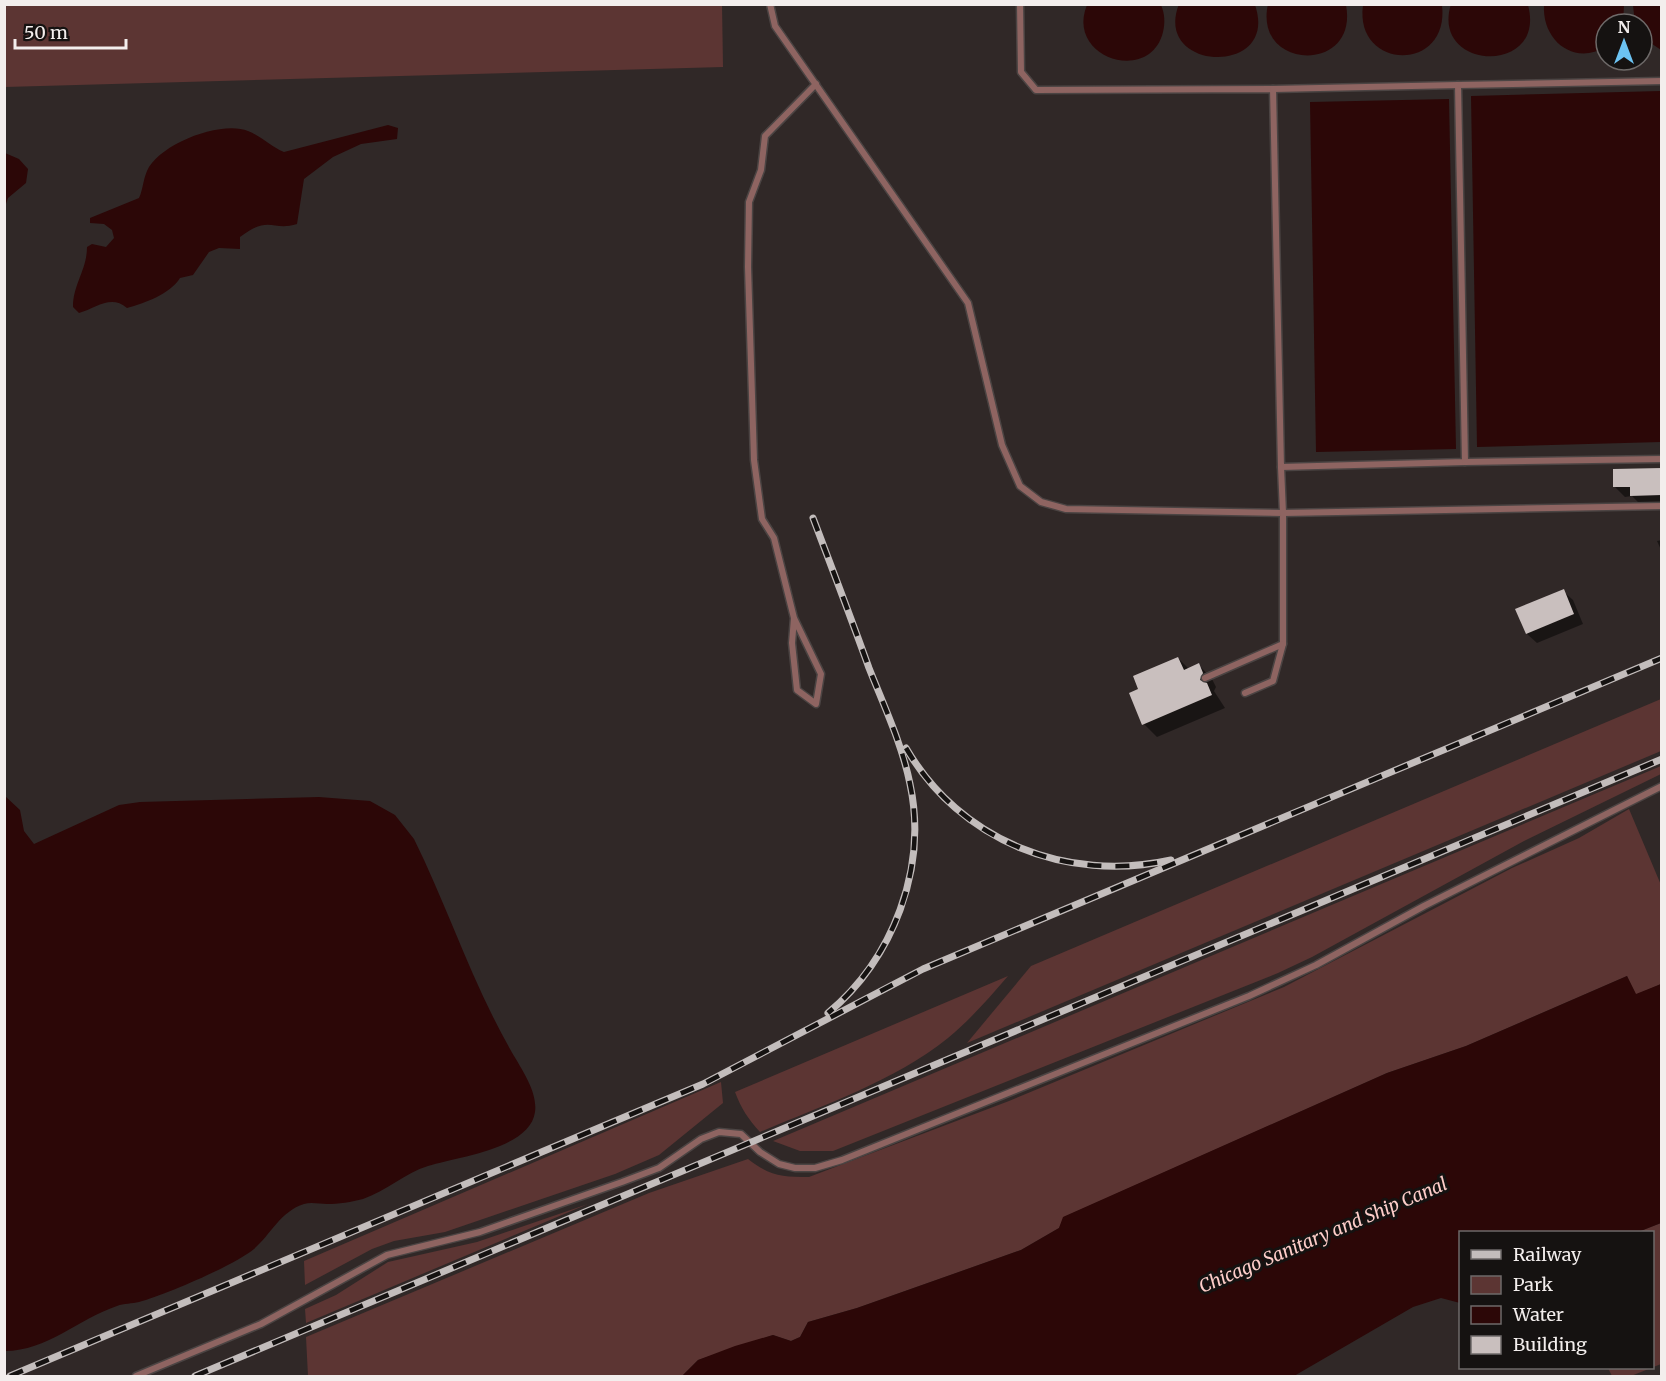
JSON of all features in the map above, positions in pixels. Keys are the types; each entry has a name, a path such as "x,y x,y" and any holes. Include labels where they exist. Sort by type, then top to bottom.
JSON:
{"lane":[{"path":"771,4 775,26 968,303 1002,445 1020,486 1041,502 1066,509 1283,513 1662,506"},
{"path":"1020,4 1021,72 1036,90 1273,89 1662,81"},
{"path":"794,618 792,643 797,690 816,704 821,674 794,618 774,538 762,519 754,460 748,267 749,202 761,170 765,136 816,84"},
{"path":"1458,85 1466,462"},
{"path":"1245,693 1273,681 1283,644 1283,513 1273,89"},
{"path":"1281,467 1662,459"},
{"path":"1205,678 1283,644"},
{"path":"136,1377 261,1324 387,1256 480,1232 622,1182 658,1168 701,1139 719,1132 741,1134 760,1152 778,1164 795,1168 815,1168 842,1160 1249,996 1316,965 1424,906 1662,786"}],"green space":[{"path":"4,5 722,5 723,67 5,87"},
{"path":"1661,699 1661,751 967,1043 1031,966"},
{"path":"1661,766 1661,774 1524,841 1312,957 1278,973 833,1151 800,1151 773,1141"},
{"path":"1629,809 1661,885 1661,984 1636,995 1627,976 1466,1046 1387,1073 1064,1217 1059,1228 1021,1250 857,1308 808,1322 800,1337 791,1341 773,1335 698,1360 682,1376 308,1376 306,1337 649,1193 748,1159 763,1169 777,1174 809,1177 1009,1101 1284,987 1512,868 1579,838"},
{"path":"1008,976 972,1016 927,1054 857,1091 760,1132 748,1118 735,1092"},
{"path":"721,1082 723,1103 659,1155 615,1174 445,1232 394,1241 372,1249 305,1285 304,1261"},
{"path":"588,1204 306,1323 305,1309 336,1295 388,1262 477,1242"},
{"path":"1661,1223 1661,1364 1654,1367 1654,1231 1641,1231"},
{"path":"1608,1369 1648,1369 1631,1376 1612,1376"}],"water":[{"path":"1179,4 1255,5 1258,28 1250,45 1235,54 1216,57 1198,53 1183,43 1176,27"},
{"path":"1268,4 1346,5 1346,28 1337,43 1323,53 1306,56 1290,52 1276,42 1268,26"},
{"path":"1451,4 1528,5 1529,28 1521,44 1506,54 1489,56 1471,52 1457,42 1449,26"},
{"path":"1087,5 1161,5 1164,15 1163,32 1155,48 1143,58 1127,61 1112,58 1098,51 1088,39 1083,24"},
{"path":"1363,5 1442,5 1441,27 1432,43 1418,52 1402,55 1386,52 1373,42 1364,27"},
{"path":"1544,5 1624,5 1624,12 1594,12 1594,52 1571,51 1562,46 1554,39 1545,18"},
{"path":"1633,5 1661,5 1661,50 1654,45 1654,12 1634,12"},
{"path":"1661,91 1661,442 1477,447 1471,96"},
{"path":"1449,99 1456,449 1316,452 1310,102"},
{"path":"388,125 398,128 397,139 361,144 333,157 304,179 297,224 265,225 250,230 240,237 240,249 219,248 209,252 193,275 180,278 164,293 141,303 127,308 115,302 109,302 79,313 73,307 87,247 92,244 106,247 114,238 112,230 104,224 90,223 90,218 139,198 147,171 154,161 177,144 207,132 236,128 253,133 284,152"},
{"path":"5,153 19,159 28,169 26,183 8,198 5,207"},
{"path":"5,796 20,810 24,831 34,844 119,805 140,802 319,797 370,801 395,815 414,839 496,1024 531,1088 535,1112 530,1125 507,1143 491,1150 420,1169 363,1199 336,1204 307,1203 296,1207 283,1217 254,1249 216,1271 151,1298 120,1305 103,1312 35,1346 5,1351"},
{"name":"Chicago Sanitary and Ship Canal","path":"1627,976 1636,994 1661,984 1661,1223 1641,1231 1459,1231 1459,1303 1441,1298 1413,1307 1294,1376 682,1376 698,1360 735,1346 773,1335 791,1341 800,1337 808,1322 857,1308 1021,1250 1059,1228 1063,1217 1387,1073 1466,1046"}],"building":[{"path":"1662,468 1662,495 1630,496 1630,487 1613,487 1613,469"},
{"path":"1564,589 1574,614 1526,634 1515,609"},
{"path":"1178,657 1184,670 1199,663 1203,673 1200,680 1207,683 1212,695 1142,725 1129,693 1138,689 1133,676"}],"railway":[{"path":"813,518 907,769 914,816 914,848 909,879 900,910 871,966 851,991 828,1013"},
{"path":"10,1376 703,1084 923,969 1662,658"},
{"path":"906,748 929,780 955,808 986,830 1019,848 1055,859 1093,865 1132,866 1171,860"},
{"path":"195,1376 1662,759"}]}
